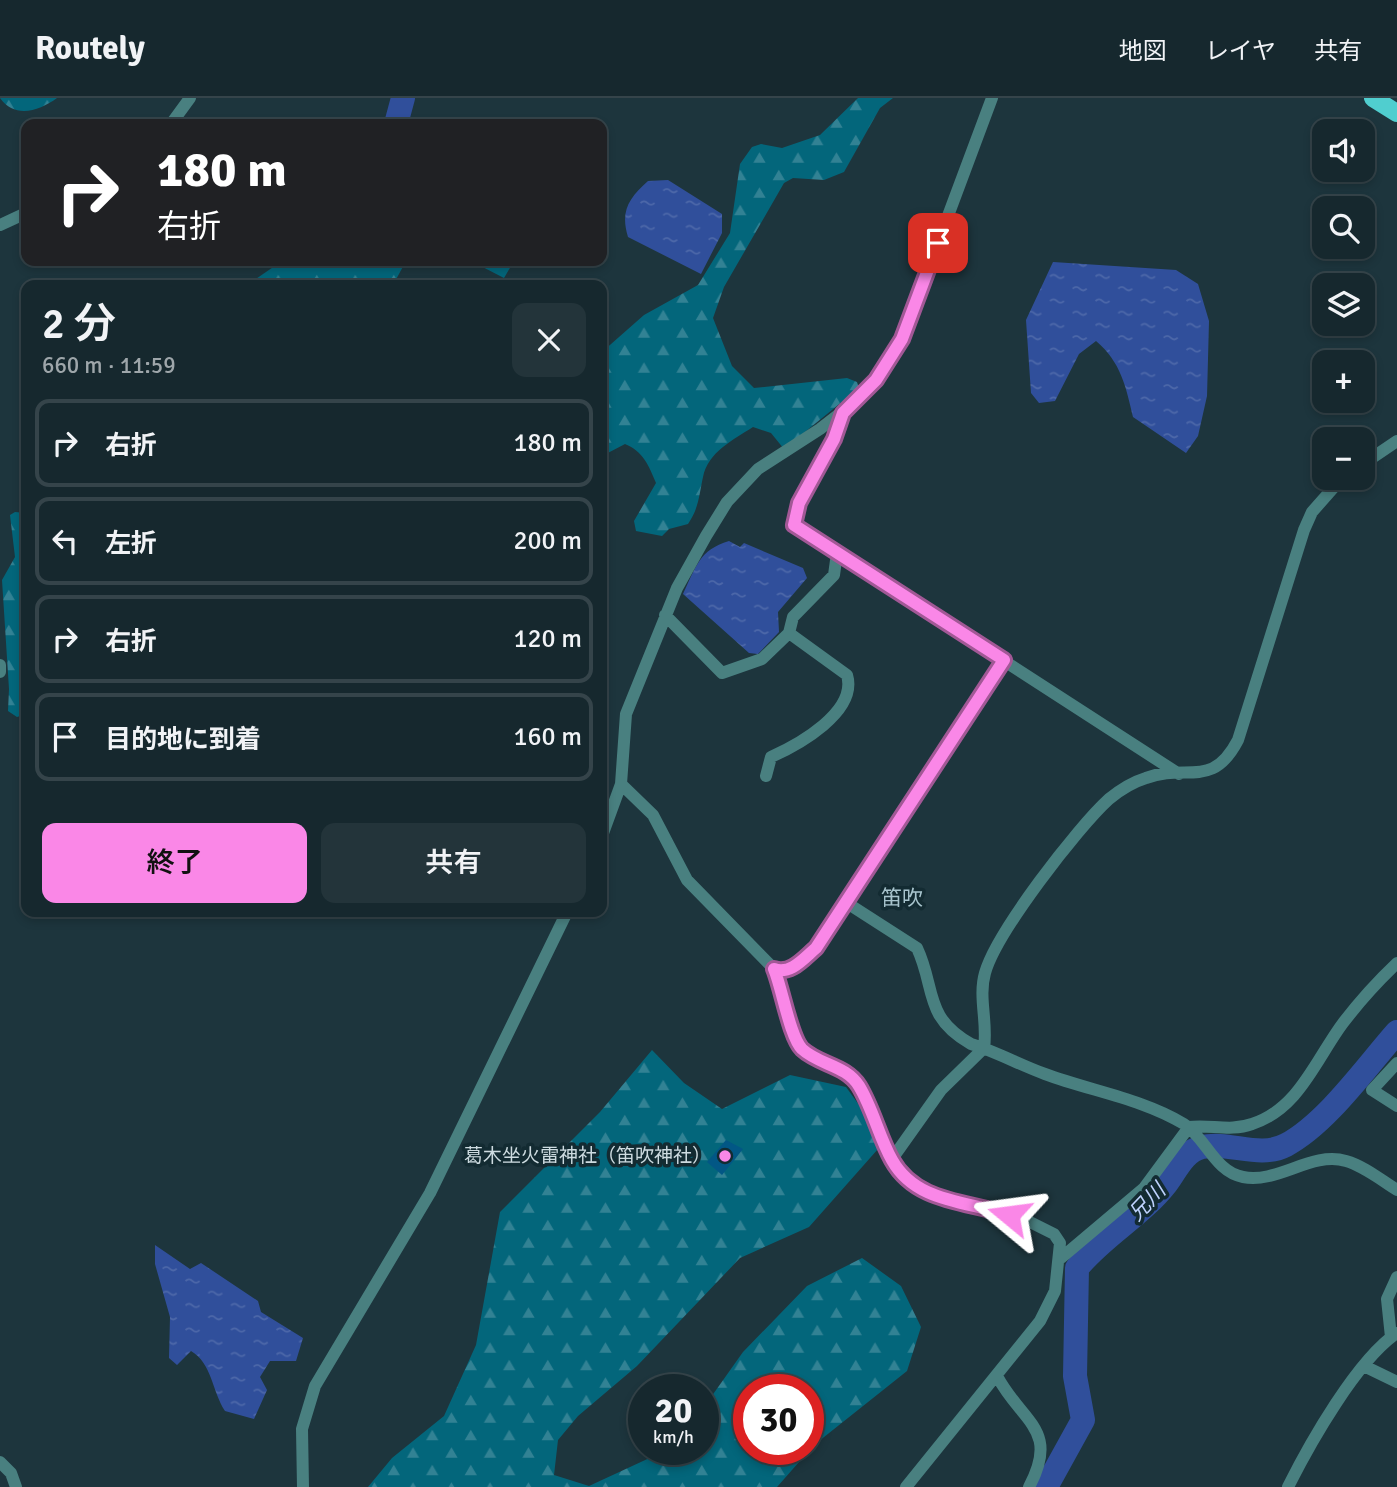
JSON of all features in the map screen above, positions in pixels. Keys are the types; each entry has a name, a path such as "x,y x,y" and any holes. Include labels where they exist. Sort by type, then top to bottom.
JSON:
{"main road":[{"path":"1373,98 1397,113"}],"street":[{"path":"174,119 190,98"},
{"path":"607,822 621,784 626,714 665,615 691,561 741,484 758,469 843,413 879,375 902,339 992,98"},
{"path":"0,225 21,215"},
{"path":"843,413 834,439 799,503 794,525 1179,774"},
{"path":"1375,456 1397,441"},
{"path":"891,1160 941,1090 984,1048 984,975 991,956 1010,923 1094,815 1111,798 1146,778 1204,773 1219,766 1230,755 1238,740 1304,530 1312,512 1331,490"},
{"path":"665,615 722,673 762,659 789,633 793,617 834,575 837,552"},
{"path":"766,776 771,757 816,732 847,696 850,684 847,675 839,667 807,649 789,633"},
{"path":"774,969 781,971 801,961 816,948 1004,660"},
{"path":"0,665 0,672"},
{"path":"621,784 653,815 687,880 774,969 785,998 793,1037 811,1056 843,1070 859,1086 891,1160 907,1180 929,1195 987,1208 1044,1228 1060,1243 1061,1258 1049,1306 997,1376 906,1487"},
{"path":"847,903 917,948 936,1011 962,1038 1045,1074 1166,1113 1192,1131 1216,1160 1238,1177 1252,1179 1336,1159 1364,1169 1397,1190"},
{"path":"303,1487 302,1429 315,1386 430,1193 565,917"},
{"path":"1061,1258 1144,1188 1192,1131 1252,1125 1282,1107 1296,1094 1343,1023 1397,963"},
{"path":"1397,1063 1373,1090 1397,1106"},
{"path":"1289,1487 1303,1458 1364,1366 1394,1335 1387,1299 1397,1277"},
{"path":"1364,1366 1397,1382"},
{"path":"997,1376 1031,1424 1041,1445 1042,1457 1029,1487"},
{"path":"0,1462 11,1473 16,1487"}],"green space":[{"path":"0,98 57,98 35,109 20,111 6,105"},
{"path":"858,98 893,98 880,108 844,172 824,180 793,178 784,183 724,287 713,318 732,366 754,388 847,378 857,382 859,388 784,449 771,433 753,427 737,437 710,460 703,477 697,507 688,524 669,529 662,536 636,531 634,521 656,483 645,460 631,447 625,444 607,453 607,348 644,315 698,285 730,233 740,164 752,147 761,144 782,148 820,135"},
{"path":"275,266 403,266 396,280 254,280"},
{"path":"481,266 511,266 504,278"},
{"path":"21,513 21,716 17,717 8,711 2,580 15,557 10,515"},
{"path":"652,1050 684,1083 722,1109 790,1075 846,1087 878,1131 878,1149 809,1227 740,1258 637,1366 578,1416 558,1440 554,1475 589,1486 634,1465 719,1465 719,1386 743,1352 807,1286 862,1258 901,1286 921,1327 907,1371 824,1437 824,1374 733,1374 733,1465 796,1465 777,1487 368,1487 392,1458 444,1416 476,1345 500,1212 600,1112"}],"water":[{"path":"668,180 722,214 722,233 701,274 628,237 625,220 631,199 648,181"},
{"path":"1053,262 1176,270 1198,284 1209,321 1207,396 1198,436 1186,453 1133,417 1117,366 1096,341 1079,354 1055,401 1039,403 1031,393 1026,320"},
{"path":"729,541 740,547 744,543 803,568 807,578 778,612 779,632 758,654 749,653 683,594 695,568 705,555 711,549"},
{"path":"155,1245 190,1269 201,1263 258,1301 261,1312 303,1338 296,1361 270,1361 260,1377 267,1390 254,1419 225,1411 208,1370 198,1356 191,1351 177,1365 169,1358 170,1317 155,1264"}],"building":[{"name":"葛木坐火雷神社（笛吹神社）","path":"726,1140 743,1149 722,1175 707,1162"}],"waterway":[{"path":"397,119 403,98"},
{"name":"兄川","path":"1046,1487 1083,1420 1075,1376 1077,1268 1156,1195 1185,1157 1196,1149 1213,1146 1276,1149 1301,1135 1331,1109 1397,1032"}],"place":[{"name":"葛木坐火雷神社（笛吹神社）","path":"725,1156"}],"district":[{"name":"笛吹","path":"902,898"}],"route":[{"path":"938,243 902,339 887,366 865,394 843,413 834,439 799,503 794,525 1004,660 816,948 791,968 781,971 774,969 785,998 793,1037 811,1056 843,1070 852,1077 859,1086 891,1160 907,1180 929,1195 1009,1215"}]}
